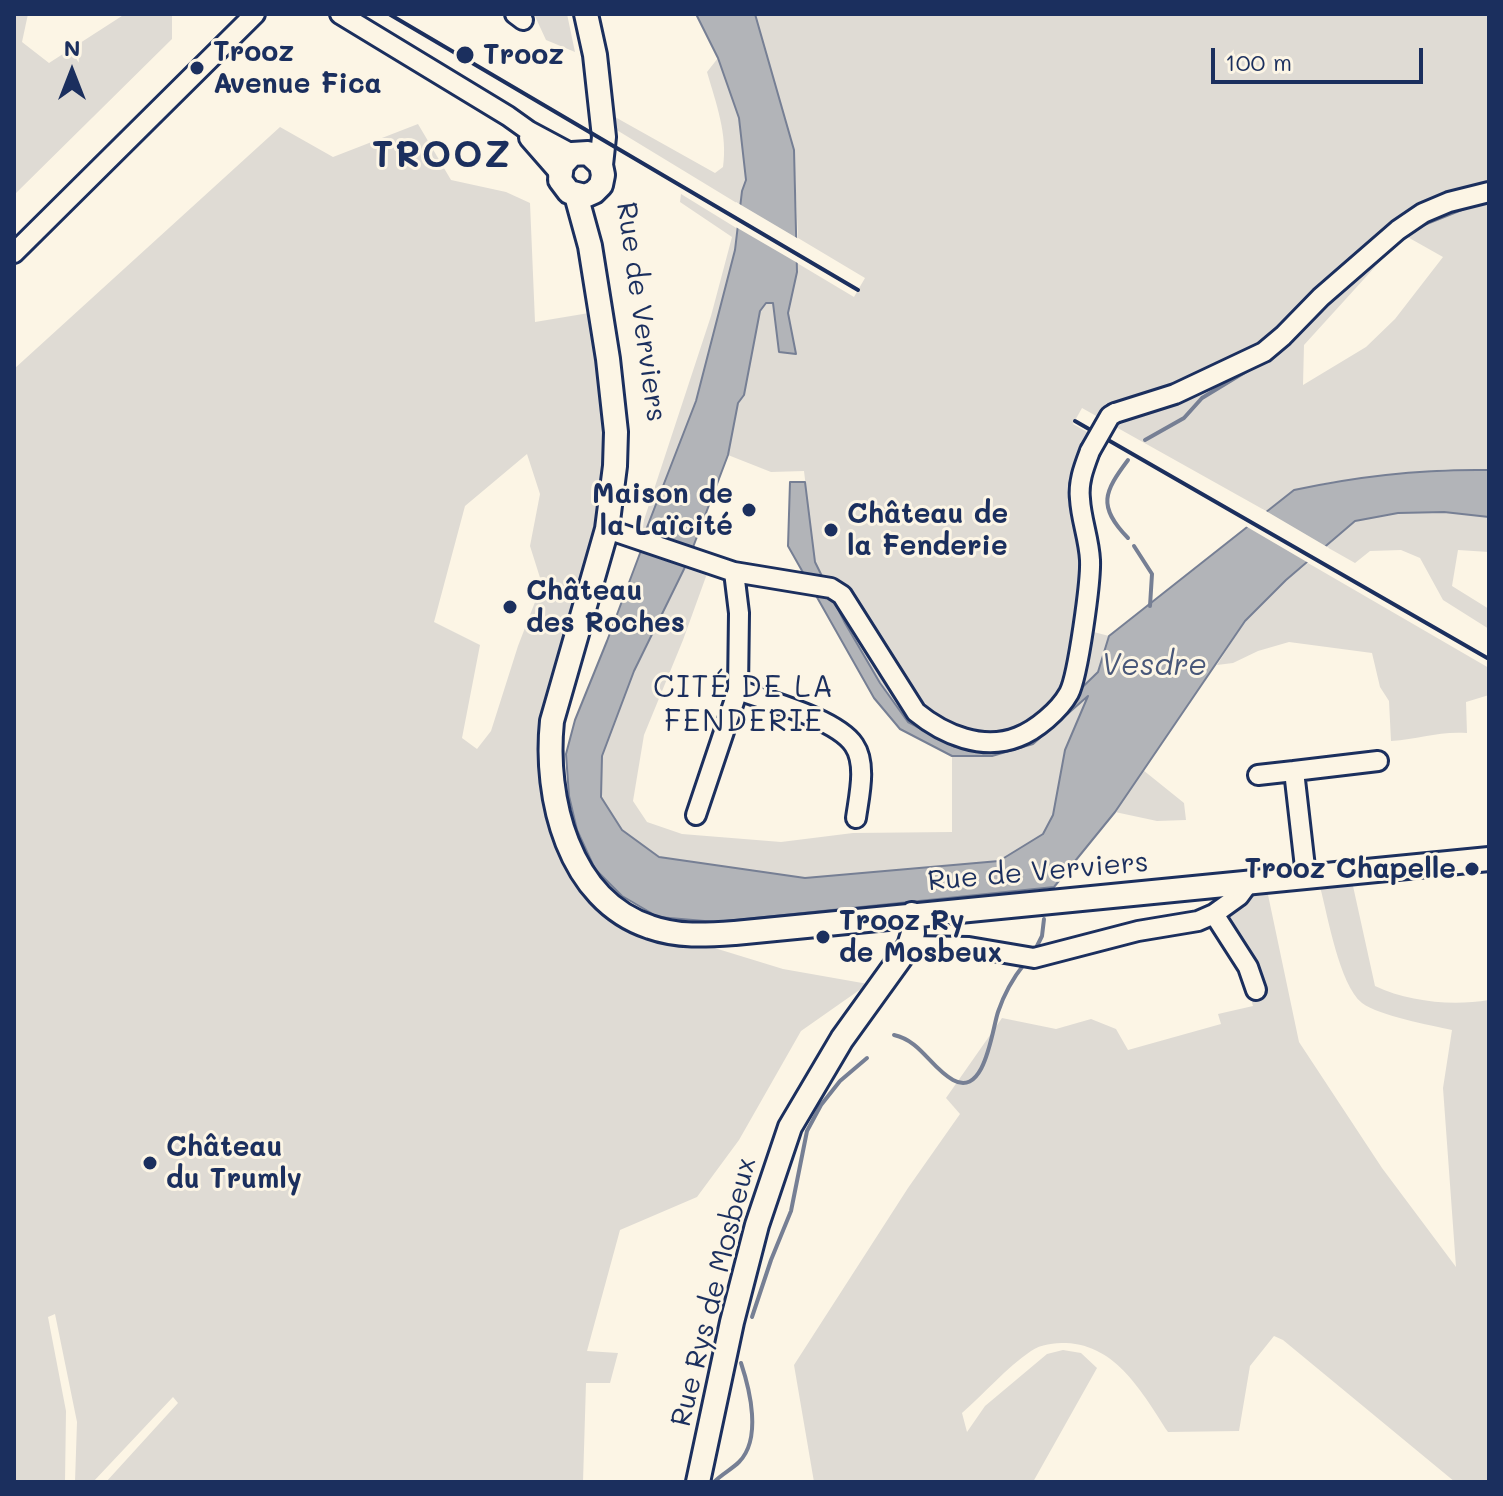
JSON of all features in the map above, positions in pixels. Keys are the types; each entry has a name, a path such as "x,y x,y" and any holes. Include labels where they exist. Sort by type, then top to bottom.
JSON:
{"main road":[{"path":"575,14 582,38 591,113 589,139 562,165 577,189 603,180 604,137 595,55 586,14"},
{"path":"576,153 595,157 601,165"},
{"name":"Rue de Verviers","path":"577,189 600,245 627,413 627,471 621,533 564,711 552,766 554,806 561,827 589,881 606,900 629,918 647,927 693,936 1489,859"},
{"path":"909,946 913,933 912,914"},
{"name":"Rue Rys de Mosbeux","path":"698,1482 735,1308 757,1225 790,1127 842,1039 909,946"}],"street":[{"path":"14,253 255,14"},
{"path":"340,14 529,131 576,153"},
{"path":"508,116 577,189"},
{"path":"621,533 734,572 831,588 842,595 916,712 932,725 965,738 1001,743 1025,734 1060,704 1069,692 1078,656 1090,573 1090,556 1079,498 1081,476 1090,451 1110,416 1187,389 1264,352 1398,230 1423,213 1449,202 1489,192"},
{"path":"696,815 738,690 739,613 734,572"},
{"path":"738,690 836,727 855,746 861,782 856,818"},
{"path":"1258,775 1378,761"},
{"path":"1294,771 1306,876"},
{"path":"909,946 969,947 1030,957 1138,931 1198,921 1239,896 1250,881"},
{"path":"1214,914 1248,967 1256,990"}],"shaded area":[{"path":"14,14 28,14 22,42 49,63 125,14 172,14 172,39 14,195"},
{"path":"534,14 567,14 575,52 546,40"},
{"path":"755,14 1489,14 1489,470 1446,469 1331,482 1294,490 1266,511 1082,408 1073,424 1103,441 1084,478 1086,630 1109,636 1098,672 1030,738 992,750 955,747 908,722 880,683 845,623 815,562 804,471 771,472 728,455 738,403 744,395 760,311 766,303 773,302 779,352 796,353 788,313 797,263 854,297 865,278 798,238 794,150","holes":["1404,235 1443,257 1395,319 1366,347 1303,385 1304,345"]},
{"path":"718,58 739,118 746,180 740,205 615,129 615,117 715,173 723,167 724,143 707,72"},
{"path":"418,124 451,180 506,192 530,203 535,322 595,312 608,431 603,521 542,731 542,798 573,873 610,922 648,937 708,946 783,969 868,984 801,1031 739,1140 697,1197 620,1230 587,1351 618,1353 610,1383 586,1383 583,1482 106,1482 178,1403 173,1397 93,1482 75,1482 77,1422 55,1314 48,1317 66,1411 65,1482 14,1482 14,369 280,127 333,157","holes":["527,454 540,494 530,546 542,584 491,731 477,749 462,738 480,645 434,622 465,506"]},
{"path":"681,194 738,229 696,401 646,530 641,529 711,316 732,237 680,202"},
{"path":"1444,512 1489,517 1489,552 1458,550 1452,586 1489,609 1489,629 1443,600 1420,558 1401,550 1370,551 1355,563 1325,546 1354,521 1398,513"},
{"path":"687,563 708,571 644,735 633,801 647,822 682,834 781,842 853,833 952,832 952,756 998,754 1028,744 1089,695 1065,750 1053,815 1043,834 999,861 805,878 659,857 622,830 601,797 602,756 634,671"},
{"path":"1308,563 1489,668 1489,695 1466,702 1467,733 1391,741 1389,701 1380,687 1372,653 1289,642 1258,651 1233,663 1217,665 1245,621"},
{"path":"1143,770 1184,803 1186,820 1157,821 1115,812"},
{"path":"1353,886 1375,986 1402,996 1431,1001 1460,1003 1489,1000 1489,1482 1455,1482 1283,1340 1274,1336 1250,1366 1239,1431 1168,1432 1127,1374 1100,1352 1066,1343 1043,1345 1004,1373 962,1413 967,1432 985,1406 1047,1354 1063,1350 1081,1353 1097,1368 1033,1482 814,1482 794,1365 908,1188 960,1114 946,1098 1002,1018 1056,1029 1091,1019 1116,1029 1128,1050 1221,1024 1218,1014 1253,1006 1228,919 1225,895 1267,890 1299,1042 1382,1168 1456,1267 1443,1088 1452,1030 1370,1008 1354,994 1341,966 1320,887"}],"water":[{"name":"Vesdre","path":"696,14 755,14 794,150 797,272 788,313 796,354 779,352 773,303 766,303 760,311 744,395 738,403 728,455 687,563 634,671 602,756 601,797 622,830 659,857 805,878 999,861 1043,834 1053,815 1065,750 1088,696 1033,744 992,756 952,756 900,729 874,698 788,546 790,482 805,482 815,562 845,623 880,683 908,722 955,747 992,750 1030,738 1098,672 1109,636 1294,490 1391,474 1489,470 1489,517 1444,512 1398,513 1355,521 1286,580 1245,621 1115,812 1054,887 716,922 658,917 622,896 595,869 577,830 569,796 566,754 575,720 696,401 735,250 746,180 739,118 718,58"}],"pier":[{"path":"736,202 802,241 801,265 734,226"},
{"path":"1262,509 1329,548 1312,565 1242,524"}],"waterway":[{"path":"1417,227 1472,205"},
{"path":"1145,440 1184,418 1202,398 1253,367"},
{"path":"1128,460 1109,490 1107,499 1112,517 1128,538"},
{"path":"1134,546 1152,574 1150,606"},
{"path":"1035,950 1042,936 1044,919"},
{"path":"894,1035 918,1048 953,1080 964,1083 973,1080 985,1060 1003,999 1025,963"},
{"path":"752,1317 791,1211 807,1131 821,1105 840,1081 867,1058"},
{"path":"714,1482 739,1462 750,1441 752,1414 741,1363"}],"railway":[{"path":"389,14 858,290"},
{"path":"1075,421 1489,659"}],"place":[{"name":"Trooz","path":"465,55"},
{"name":"Trooz Avenue Fica","path":"197,68"},
{"name":"Maison de la Laïcité","path":"749,510"},
{"name":"Château de la Fenderie","path":"831,530"},
{"name":"Château des Roches","path":"510,607"},
{"name":"Trooz Chapelle","path":"1472,869"},
{"name":"Trooz Ry de Mosbeux","path":"823,937"},
{"name":"Château du Trumly","path":"150,1163"}],"district":[{"name":"TROOZ","path":"442,156"},
{"name":"CITÉ DE LA FENDERIE","path":"744,705"}]}
